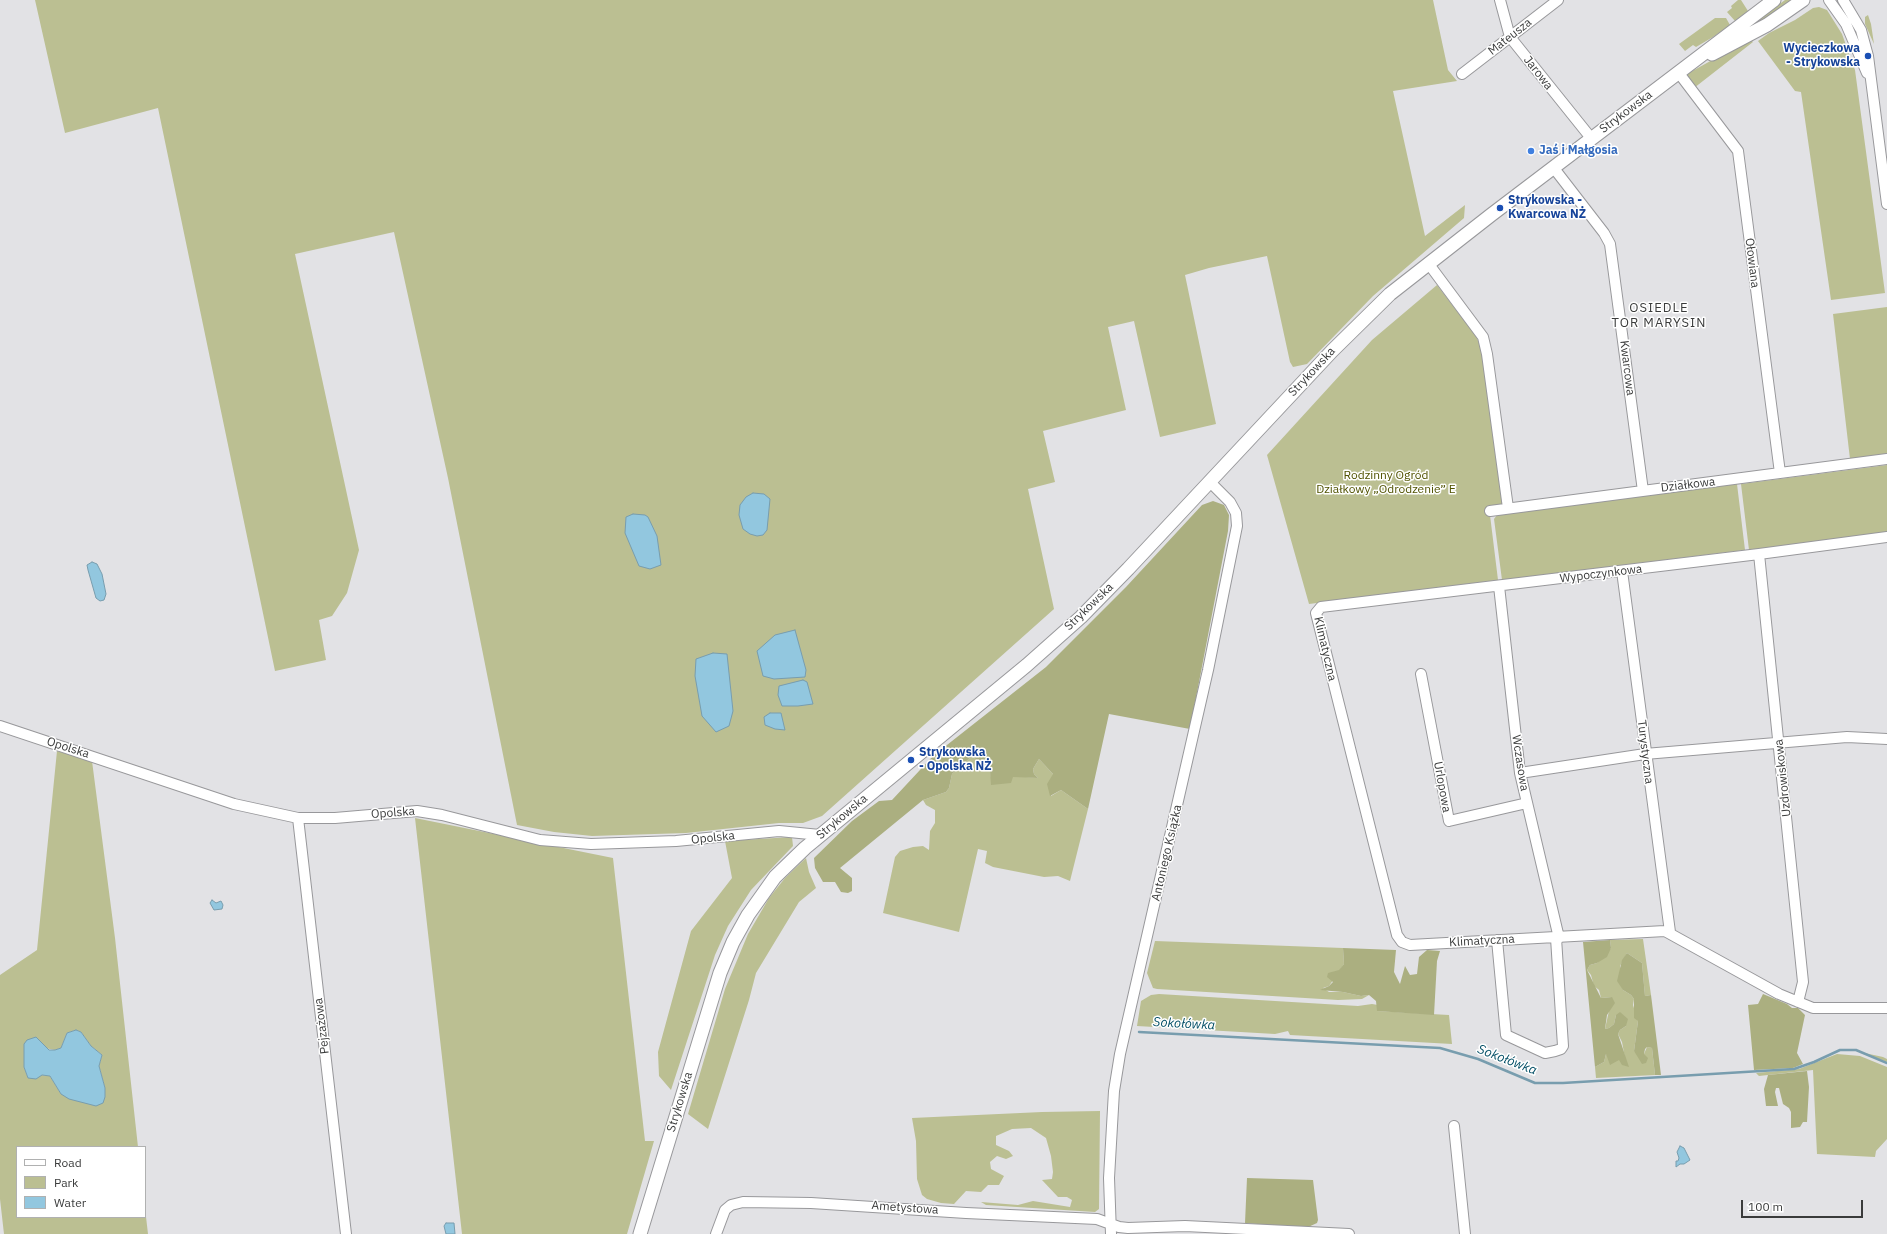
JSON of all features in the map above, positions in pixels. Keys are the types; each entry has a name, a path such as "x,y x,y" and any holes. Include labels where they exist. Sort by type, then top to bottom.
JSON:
{"main road":[{"name":"Strykowska","path":"640,1234 715,988 726,957 744,921 762,894 790,861 1054,641 1128,569 1350,333 1390,294 1553,167 1774,0"},
{"name":"Strykowska","path":"1678,72 1762,28 1803,0"}],"street":[{"name":"Jarowa","path":"1500,0 1510,37 1591,138"},
{"name":"Mateusza","path":"1462,74 1558,0"},
{"path":"1829,0 1842,17 1852,36 1871,87"},
{"path":"1843,0 1855,18 1864,38 1871,72 1871,87 1887,204"},
{"name":"Ołowiana","path":"1678,72 1738,151 1780,473"},
{"name":"Kwarcowa","path":"1553,167 1604,233 1610,244 1642,491"},
{"path":"1428,263 1483,337 1487,354 1508,508"},
{"name":"Działkowa","path":"1490,511 1887,459"},
{"name":"Antoniego Książka","path":"1112,1229 1109,1178 1116,1075 1208,670 1237,526 1236,513 1230,502 1210,482"},
{"name":"Wypoczynkowa","path":"1317,610 1321,607 1622,571 1887,537"},
{"name":"Uzdrowiskowa","path":"1759,554 1803,982 1798,1002"},
{"name":"Turystyczna","path":"1622,571 1645,754 1670,932"},
{"name":"Wczasowa","path":"1497,940 1506,1034 1545,1053 1561,1049 1563,1046 1557,938 1520,773 1499,586"},
{"name":"Klimatyczna","path":"1317,610 1317,616 1334,686 1399,939 1402,942 1410,944 1670,932"},
{"name":"Urlopowa","path":"1421,674 1449,821 1527,803"},
{"name":"Opolska","path":"0,726 234,804 298,818 336,818 417,811 442,815 540,840 591,844 676,841 779,831 820,835"},
{"path":"1520,773 1645,754 1852,737 1887,739"},
{"name":"Pejzażowa","path":"298,818 346,1234"},
{"path":"1670,932 1773,991 1798,1002 1820,1009 1887,1008"},
{"path":"1454,1126 1465,1234"},
{"name":"Ametystowa","path":"716,1234 725,1210 731,1204 743,1202 811,1202 966,1213 1097,1219 1112,1229 1128,1228 1266,1233 1349,1234"}],"green space":[{"path":"35,0 1433,0 1448,70 1457,81 1393,91 1425,236 1465,205 1464,218 1373,296 1307,364 1293,367 1290,362 1267,256 1209,268 1185,275 1216,424 1160,437 1134,321 1108,327 1126,410 1043,431 1055,482 1028,489 1054,609 822,816 803,823 779,823 686,833 592,836 554,832 517,825 448,478 394,232 295,254 359,550 347,593 332,616 319,620 326,660 275,671 158,108 65,133"},
{"path":"1738,0 1741,0 1748,11 1735,21 1727,12"},
{"path":"1785,0 1792,0 1768,19 1744,30"},
{"path":"1819,7 1827,10 1842,34 1855,70 1885,293 1831,300 1801,92 1795,91 1758,41 1769,33 1795,20 1813,8"},
{"path":"1868,15 1874,44 1865,24 1865,17"},
{"path":"1715,18 1726,18 1730,25 1696,47 1693,45 1685,51 1679,44"},
{"path":"1750,39 1753,42 1694,88 1686,76 1687,74"},
{"name":"Rodzinny Ogród Działkowy „Odrodzenie” E","path":"1437,285 1476,336 1483,352 1503,505 1489,507 1498,580 1309,604 1267,455 1372,340"},
{"path":"1887,307 1887,454 1850,459 1833,314"},
{"path":"1887,465 1887,533 1749,550 1741,484"},
{"path":"1737,484 1745,550 1502,580 1494,519 1497,515"},
{"path":"1213,501 1224,505 1229,515 1228,531 1190,729 1109,714 1088,809 1061,790 1050,796 1047,784 1053,774 1039,759 1033,769 1034,774 1038,778 1013,777 1011,783 991,785 990,771 972,756 952,774 949,788 946,792 923,800 840,868 852,878 852,891 848,893 841,892 835,882 823,882 815,868 814,858 852,821 879,801 892,800 933,756 1046,667 1126,587 1202,505"},
{"path":"57,751 92,761 115,938 138,1146 16,1146 16,1218 146,1218 146,1217 148,1234 4,1234 0,1199 0,975 37,950","holes":["76,1030 81,1032 91,1046 102,1055 99,1066 105,1088 61,1094 50,1076 41,1075 28,1078 24,1067 24,1044 55,1050 61,1048 67,1033"]},
{"path":"972,756 990,771 992,784 999,783 1013,776 1038,778 1034,774 1033,769 1039,759 1053,774 1051,796 1061,790 1088,809 1070,881 1058,876 1044,877 993,867 985,863 987,851 978,849 959,932 883,913 895,857 900,851 913,847 923,846 929,850 930,831 935,823 935,810 926,805 923,800 946,792 949,788 952,774"},
{"path":"415,818 613,858 645,1141 654,1141 627,1234 462,1234"},
{"path":"792,837 793,846 751,890 728,926 715,955 671,1090 659,1076 658,1052 691,931 732,878 725,841"},
{"path":"806,858 809,872 816,888 799,902 756,973 749,1000 708,1129 688,1114 725,989 748,934 769,898 785,878"},
{"path":"1643,939 1651,995 1645,996 1642,963 1627,953 1620,966 1623,990 1634,999 1633,1005 1638,1021 1634,1051 1644,1054 1647,1047 1652,1048 1655,1075 1596,1078 1595,1067 1604,1062 1606,1054 1619,1060 1625,1058 1622,1042 1618,1034 1620,1030 1626,1026 1616,1015 1614,1024 1605,1029 1612,997 1601,998 1599,990 1594,986 1591,975 1587,970 1590,965 1597,963 1611,948 1610,940"},
{"path":"1610,940 1611,948 1607,957 1590,965 1587,970 1601,998 1612,997 1615,1003 1607,1015 1605,1029 1614,1024 1616,1015 1620,1012 1628,1019 1626,1026 1620,1030 1618,1034 1629,1067 1622,1065 1619,1060 1610,1065 1606,1054 1604,1062 1595,1067 1583,942"},
{"path":"1155,941 1343,948 1344,964 1329,986 1323,988 1329,992 1343,992 1361,996 1369,995 1362,999 1338,1000 1153,988 1147,973"},
{"path":"1343,948 1396,950 1394,972 1400,984 1405,966 1410,975 1417,974 1419,957 1427,950 1440,951 1437,961 1434,1015 1377,1011 1376,1001 1369,995 1361,996 1343,992 1320,990 1329,986 1333,982 1327,977 1328,973 1339,970 1344,964"},
{"path":"1627,953 1642,963 1645,996 1651,995 1661,1075 1655,1075 1652,1048 1647,1047 1645,1049 1644,1054 1648,1058 1646,1063 1642,1064 1634,1051 1638,1021 1634,1018 1634,999 1623,990 1617,981 1622,960"},
{"path":"1159,994 1358,1006 1372,1004 1378,1005 1377,1011 1449,1015 1452,1044 1290,1035 1288,1031 1275,1034 1137,1026 1141,1001 1151,995"},
{"path":"1763,994 1787,1004 1792,1008 1798,1008 1805,1015 1797,1053 1803,1064 1793,1068 1754,1070 1748,1005 1758,1004"},
{"path":"1860,1052 1883,1057 1887,1059 1887,1062"},
{"path":"1837,1054 1860,1056 1887,1067 1887,1139 1876,1151 1875,1157 1817,1154 1813,1070 1759,1076 1756,1073 1799,1069"},
{"path":"1807,1071 1809,1087 1807,1122 1803,1122 1800,1127 1791,1128 1791,1112 1789,1108 1783,1104 1779,1088 1776,1088 1775,1092 1778,1106 1766,1106 1764,1089 1768,1075"},
{"path":"1100,1111 1099,1209 1095,1212 986,1205 981,1202 1018,1205 1033,1201 1070,1207 1072,1200 1067,1197 1058,1197 1042,1180 1052,1179 1053,1172 1051,1156 1046,1138 1031,1128 1012,1129 996,1136 996,1145 1009,1151 1013,1156 1006,1159 997,1156 990,1162 991,1169 1004,1176 999,1185 988,1185 981,1192 966,1191 954,1204 941,1203 927,1199 922,1195 917,1179 916,1141 912,1118"},
{"path":"1247,1178 1313,1180 1318,1220 1317,1223 1306,1228 1245,1223"}],"water":[{"path":"753,493 764,494 770,499 767,530 763,535 757,536 750,534 743,529 739,515 740,505 746,497"},
{"path":"633,514 645,515 648,517 657,536 661,565 650,569 639,566 625,533 626,517"},
{"path":"92,562 97,564 102,574 106,594 104,600 100,601 96,598 87,565"},
{"path":"795,630 806,670 805,677 774,679 763,676 757,651 775,635"},
{"path":"713,653 727,654 733,711 729,726 716,732 702,716 695,676 696,659"},
{"path":"803,680 807,682 813,704 782,706 778,695 779,686"},
{"path":"770,713 781,713 785,730 775,729 765,725 764,717"},
{"path":"212,900 216,903 221,901 223,905 222,909 214,910 210,903"},
{"path":"76,1030 81,1032 91,1046 102,1055 99,1066 105,1088 105,1097 103,1103 96,1106 69,1099 61,1094 50,1076 42,1075 36,1079 28,1078 24,1067 24,1044 27,1040 36,1037 49,1050 55,1050 61,1048 67,1033"},
{"path":"1680,1146 1684,1148 1690,1160 1676,1167 1676,1161 1678,1161 1679,1158 1677,1152"},
{"path":"446,1223 454,1223 455,1234 446,1234 444,1226"}],"waterway":[{"name":"Sokołówka","path":"1139,1032 1440,1048 1478,1059 1535,1083 1563,1083 1794,1069 1840,1050 1856,1050 1887,1063"}],"place":[{"name":"Wycieczkowa - Strykowska","path":"1868,56"},
{"name":"Jaś i Małgosia","path":"1531,151"},
{"name":"Strykowska - Kwarcowa NŻ","path":"1500,208"},
{"name":"Strykowska - Opolska NŻ","path":"911,760"}],"district":[{"name":"OSIEDLE TOR MARYSIN","path":"1659,316"}]}
